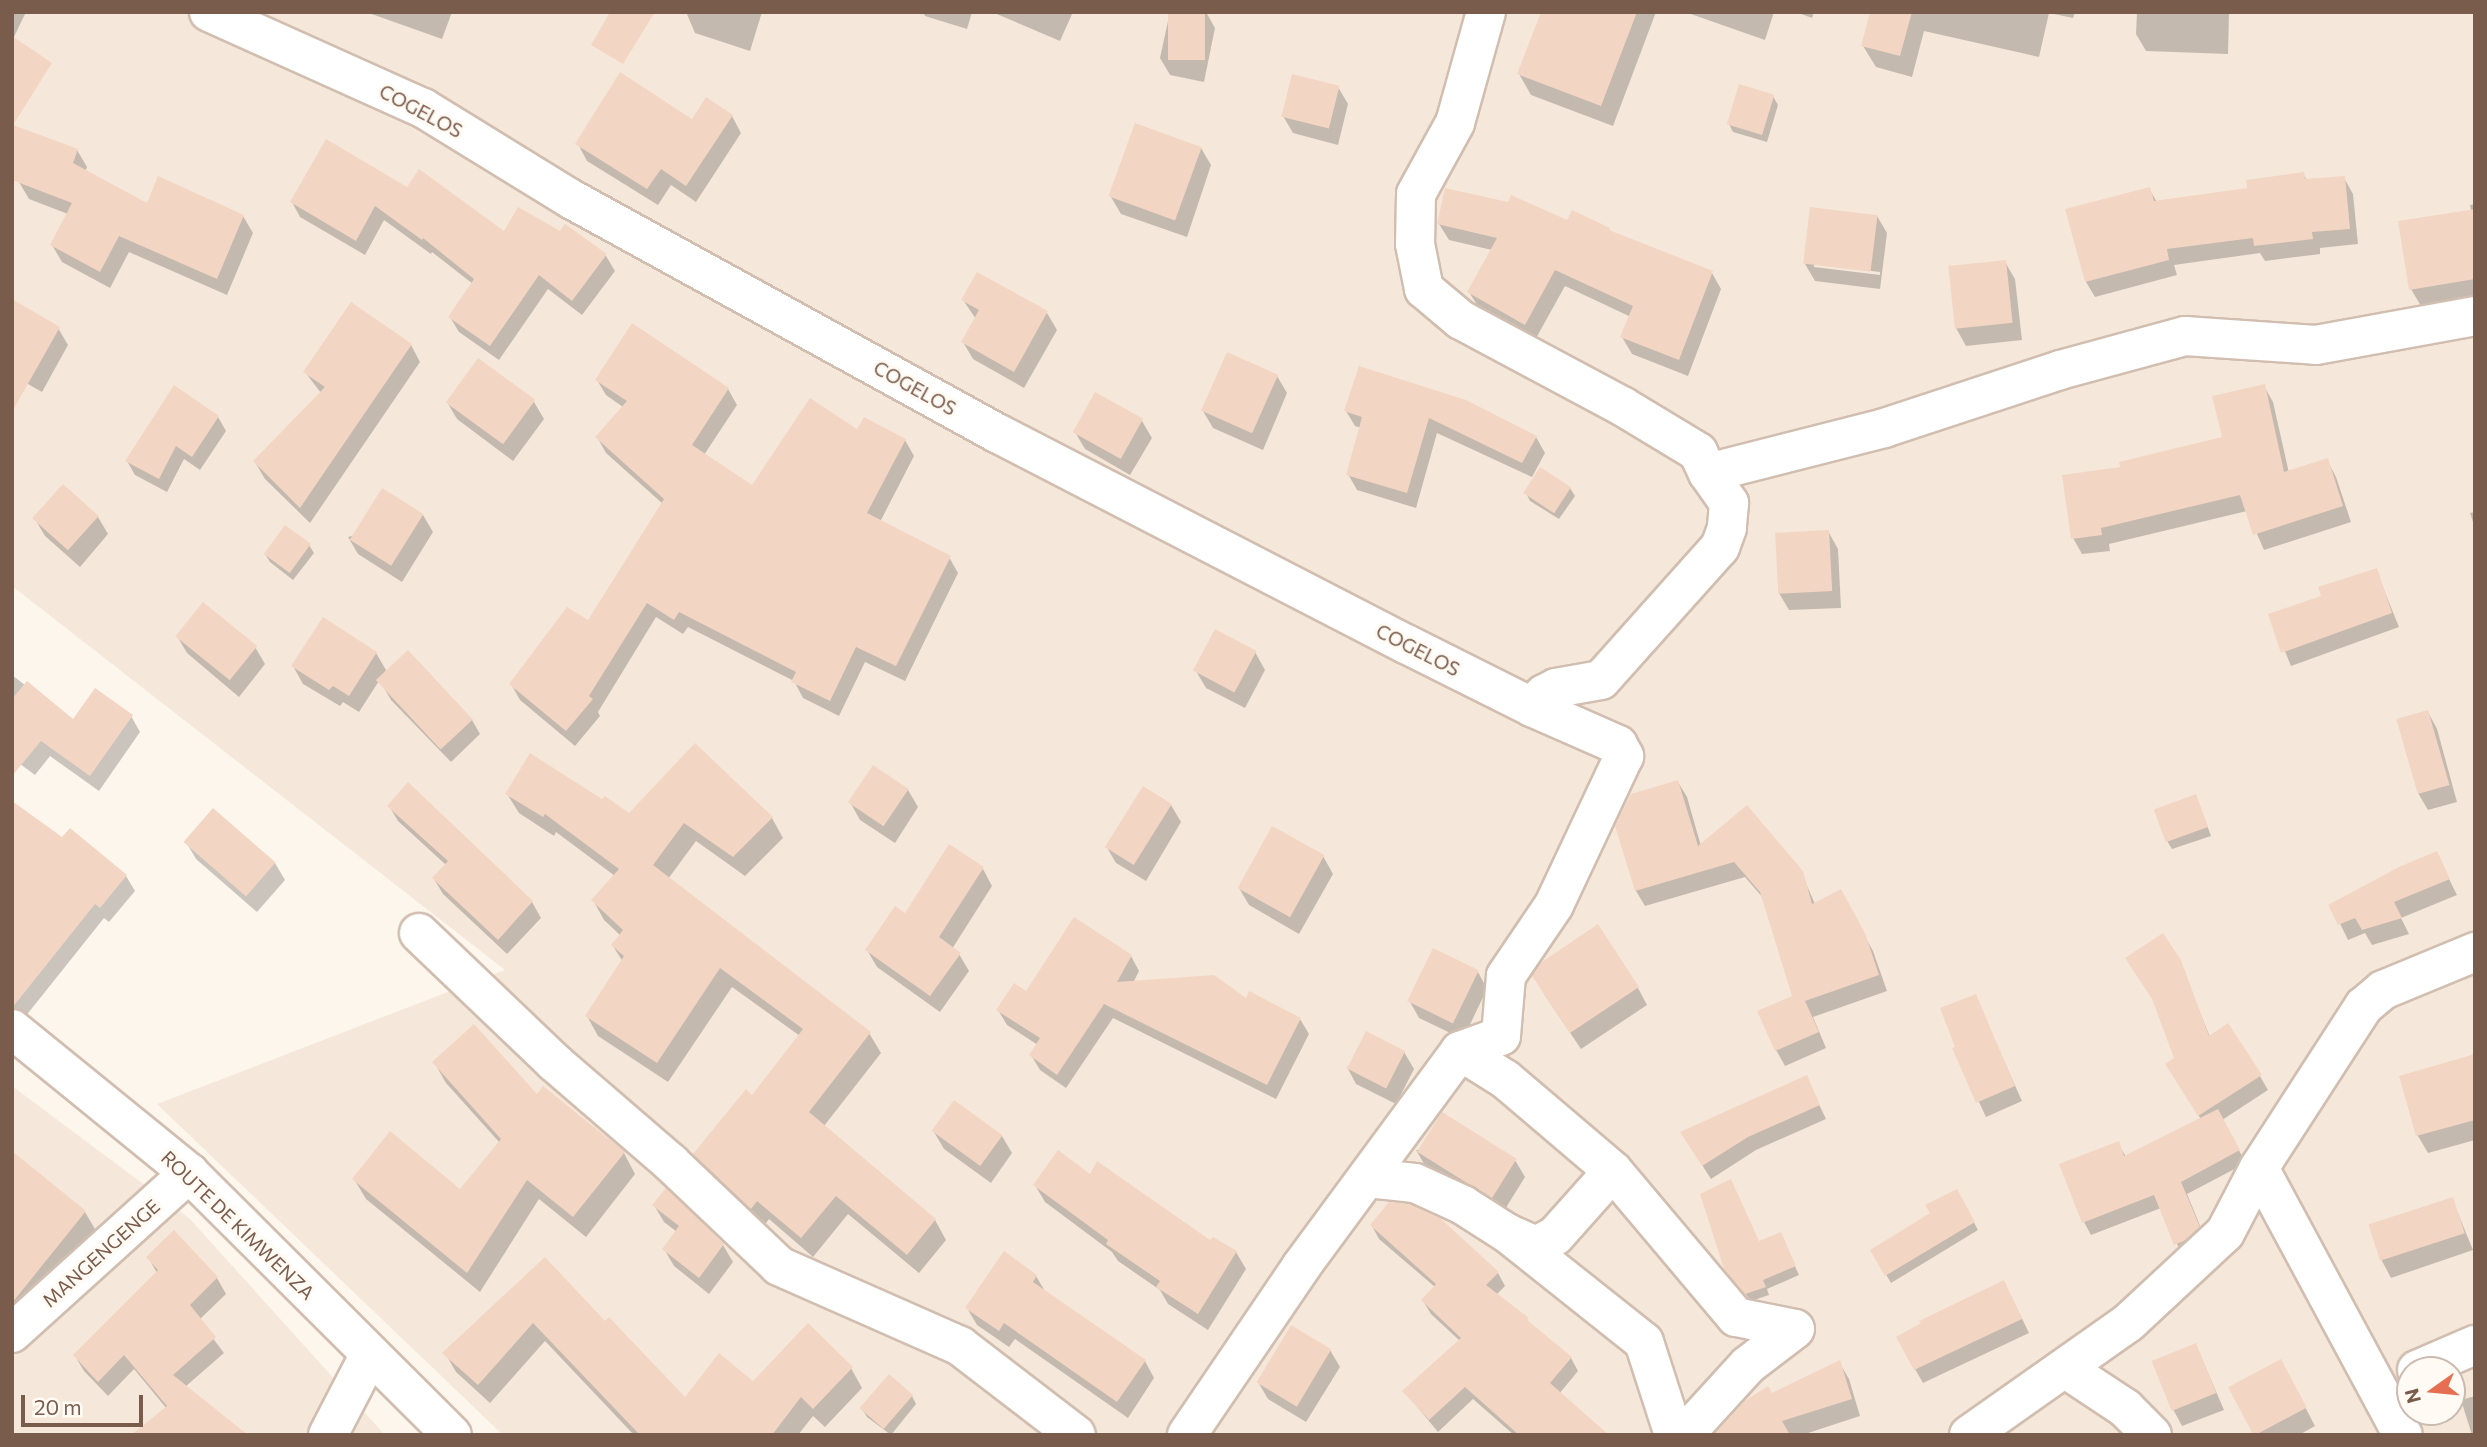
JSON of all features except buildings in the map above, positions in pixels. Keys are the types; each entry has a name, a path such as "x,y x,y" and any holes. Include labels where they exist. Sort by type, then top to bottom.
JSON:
{"street":[{"name":"COGELOS","path":"209,12 423,108 571,199 999,434 1532,707 1618,745 1624,756 1555,905 1506,976 1501,1036 1460,1051"},
{"path":"1486,12 1455,122 1416,194 1415,244 1424,289 1461,320 1698,452 1708,473 1729,503 1727,528 1720,547 1601,680 1556,688 1544,694 1532,707"},
{"path":"1708,473 1884,428 2060,370 2185,337 2316,345 2475,316"},
{"path":"419,933 554,1062 671,1163 779,1266 960,1346 1076,1435"},
{"path":"1969,1435 2128,1323 2225,1233 2259,1168 2364,1006 2383,990 2475,952"},
{"name":"ROUTE DE KIMWENZA","path":"12,1029 189,1173 452,1435"},
{"path":"1187,1435 1301,1267 1460,1051 1505,1079 1613,1171 1736,1317 1795,1329 1748,1365 1684,1435"},
{"path":"2259,1168 2394,1380 2403,1435"},
{"path":"1507,1233 1536,1246 1555,1236 1613,1171"},
{"name":"MANGENGENGE","path":"12,1333 189,1173"},
{"path":"1368,1178 1415,1183 1463,1205 1507,1233 1644,1342 1675,1435"},
{"path":"2449,1356 2475,1345"},
{"path":"328,1435 370,1354"},
{"path":"2066,1369 2125,1408 2152,1435"}],"shaded area":[{"path":"12,12 2475,12 2475,1435 503,1435 157,1104 505,970 12,586"},
{"path":"12,1086 190,1219 385,1435 12,1435"}]}
